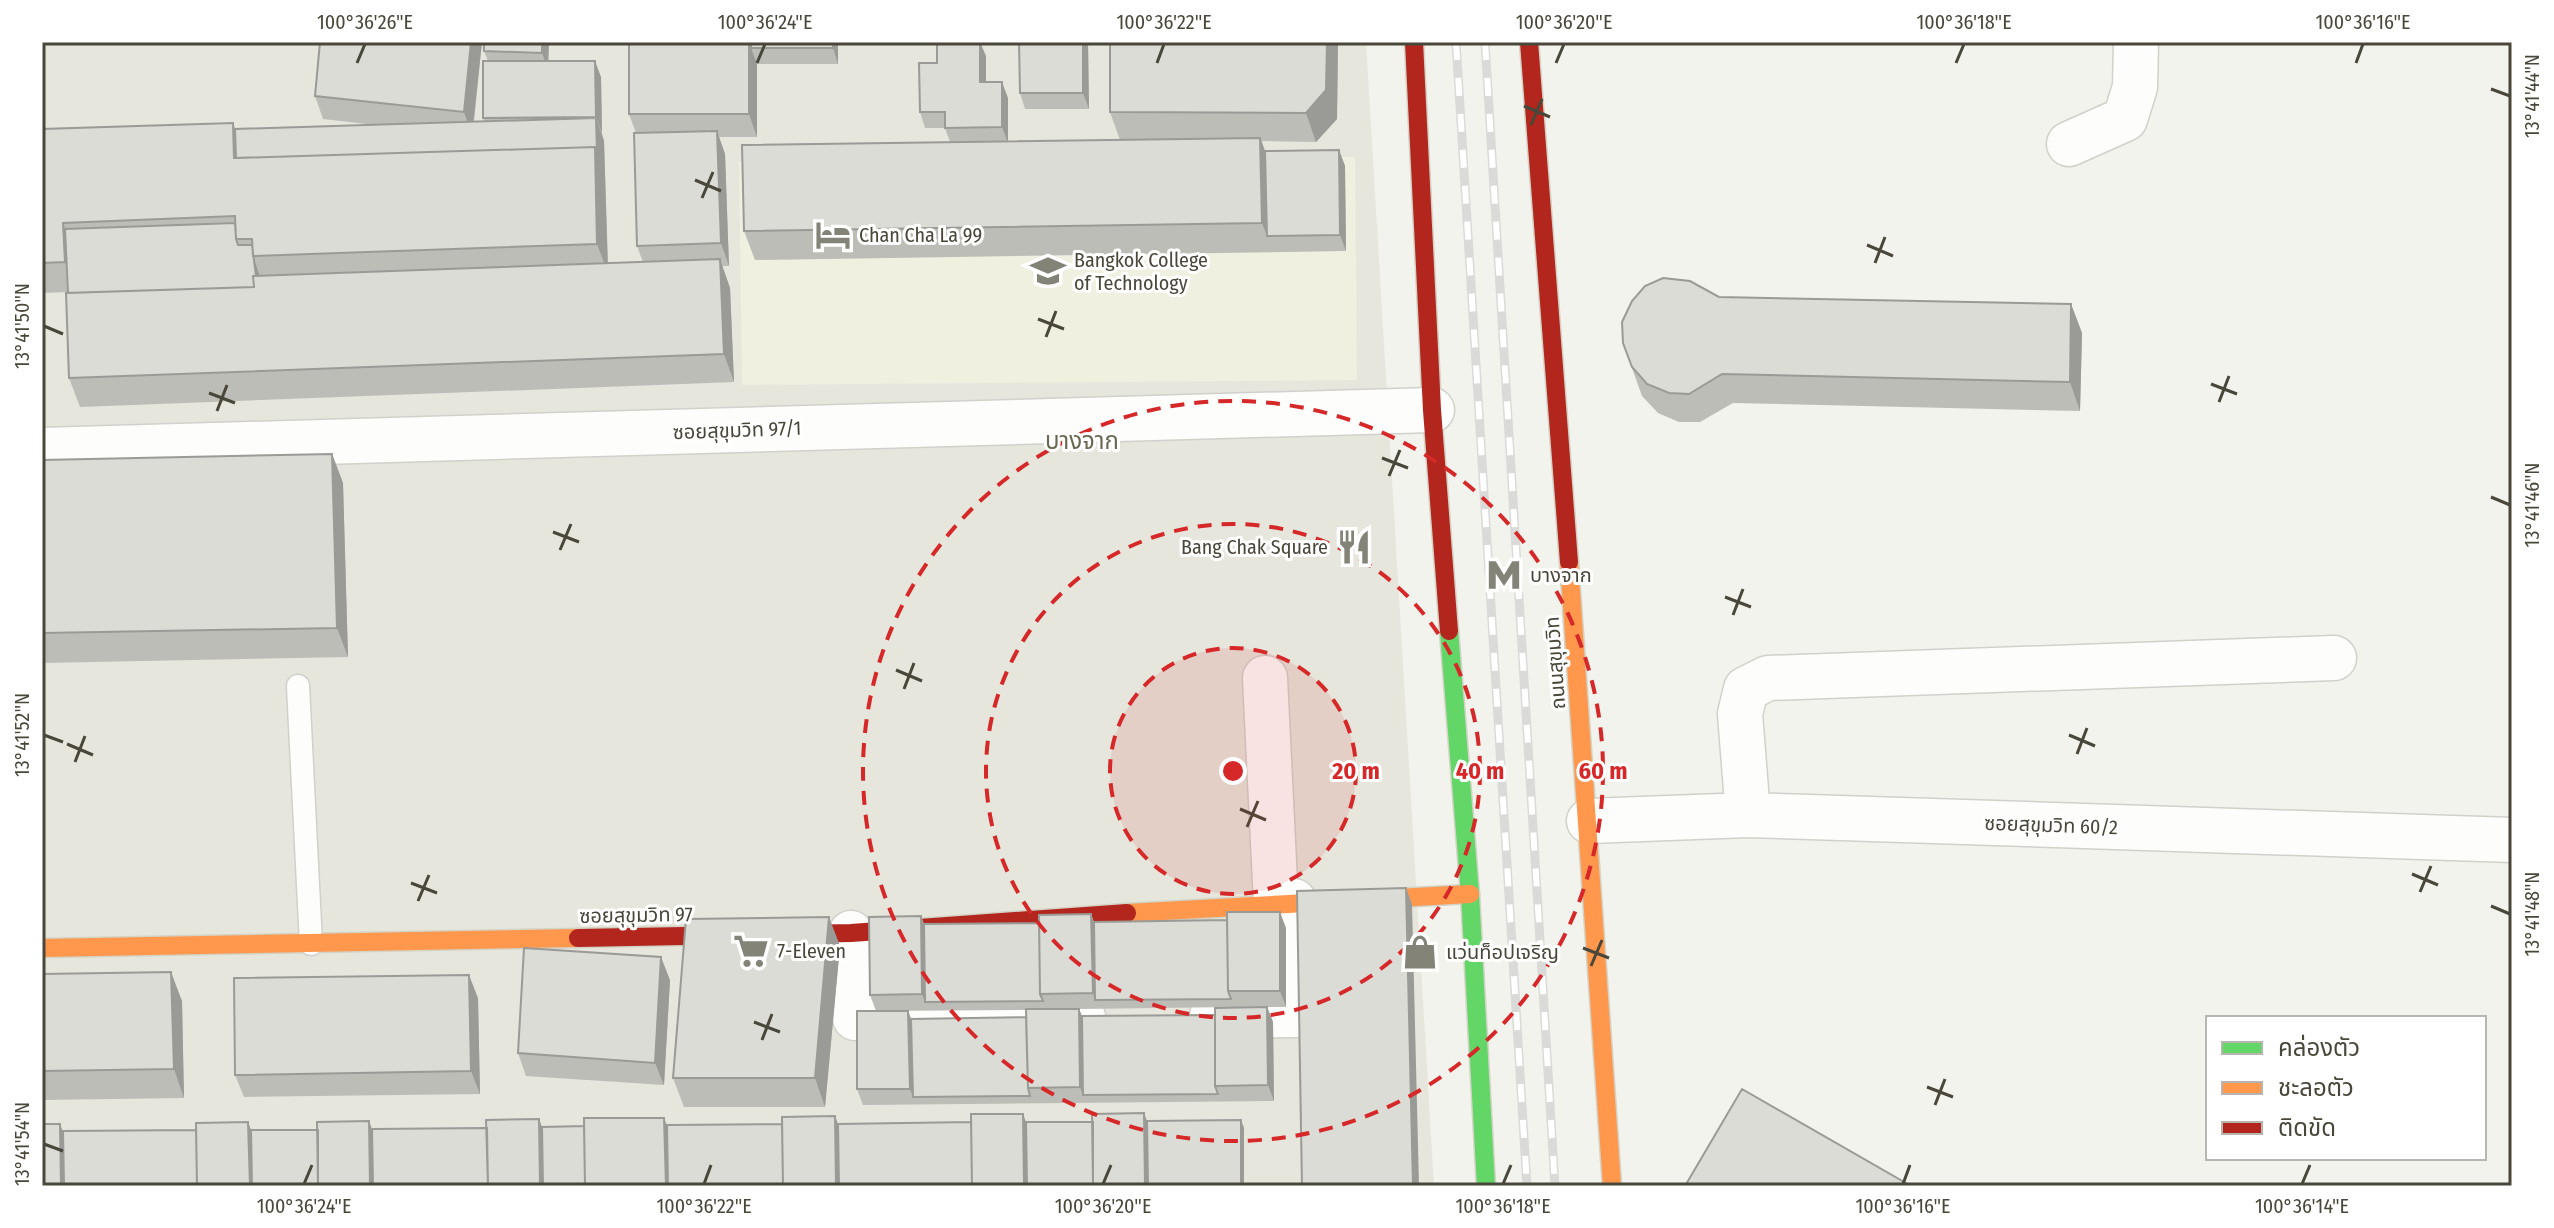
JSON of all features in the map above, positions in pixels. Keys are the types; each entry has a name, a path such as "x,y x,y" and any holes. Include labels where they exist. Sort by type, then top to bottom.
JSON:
{"main road":[{"path":"1414,42 1432,410 1470,894 1486,1186"},
{"name":"ถนนสุขุมวิท","path":"1529,42 1589,821 1612,1186"},
{"name":"ซอยสุขุมวิท 97","path":"42,948 851,933 1285,902 1470,894"}],"street":[{"path":"2069,144 2125,119 2135,87 2136,42"},
{"name":"ซอยสุขุมวิท 97/1","path":"42,450 1432,410"},
{"path":"1748,815 1740,714 1746,689 1768,678 2334,658"},
{"path":"1170,1016 1296,1015 1265,678"},
{"name":"ซอยสุขุมวิท 60/2","path":"1589,821 1748,815 2512,840"},
{"path":"851,933 855,1018 1123,1016"}],"lane":[{"path":"298,686 311,944"}],"shaded area":[{"path":"42,42 1366,42 1434,1186 42,1186"},
{"name":"Bangkok College of Technology","path":"1355,157 1357,380 742,385 739,162"}],"building":[{"path":"320,42 471,42 464,112 315,96"},
{"path":"484,42 542,42 542,53 484,51"},
{"path":"629,42 749,42 749,114 629,114"},
{"path":"751,42 833,42 833,48 751,48"},
{"path":"937,42 980,42 980,82 1002,82 1002,127 945,128 945,112 920,112 919,63 937,63"},
{"path":"1019,42 1083,42 1083,93 1020,93"},
{"path":"1110,42 1327,42 1326,90 1306,113 1110,112"},
{"path":"483,61 595,61 596,117 483,118"},
{"path":"596,118 597,153 595,147 236,158 235,129"},
{"path":"233,123 234,158 595,147 597,244 253,256 252,239 236,239 235,216 63,223 65,262 42,263 42,129"},
{"path":"717,131 721,243 637,246 634,133"},
{"path":"1260,138 1262,223 744,231 742,145"},
{"path":"1339,150 1340,235 1267,236 1265,151"},
{"path":"235,223 238,245 252,245 256,276 253,276 254,287 68,293 65,229"},
{"path":"720,259 724,354 69,378 66,293 254,287 253,276"},
{"path":"1663,278 1690,281 1719,297 2071,304 2070,382 1722,374 1689,394 1669,393 1647,384 1632,367 1623,343 1622,322 1632,301 1645,286"},
{"path":"332,454 337,628 42,633 42,460"},
{"path":"1406,888 1413,1186 1302,1186 1297,891"},
{"path":"1227,912 1280,912 1280,991 1228,991"},
{"path":"1091,914 1093,993 1040,994 1039,915"},
{"path":"921,916 922,994 870,995 869,917"},
{"path":"829,917 815,1078 673,1078 686,919"},
{"path":"1227,920 1228,991 1231,999 1095,1000 1094,922"},
{"path":"1039,923 1040,994 1043,1001 925,1002 924,924"},
{"path":"524,948 661,957 655,1063 518,1053"},
{"path":"171,972 174,1069 42,1071 42,974"},
{"path":"469,975 471,1071 235,1075 234,978"},
{"path":"1267,1007 1268,1085 1215,1086 1215,1008"},
{"path":"1026,1009 1079,1009 1080,1087 1028,1088"},
{"path":"857,1011 908,1011 910,1089 857,1089"},
{"path":"1215,1015 1215,1086 1218,1094 1083,1095 1082,1016"},
{"path":"1026,1017 1030,1096 913,1097 911,1019"},
{"path":"1742,1089 1911,1186 1685,1186"},
{"path":"1144,1113 1145,1186 1093,1186 1092,1114"},
{"path":"971,1114 1023,1114 1024,1186 972,1186"},
{"path":"835,1116 836,1186 783,1186 782,1117"},
{"path":"584,1118 664,1118 666,1186 585,1186"},
{"path":"539,1119 540,1186 488,1186 486,1120"},
{"path":"1241,1120 1241,1186 1148,1186 1147,1121"},
{"path":"369,1121 370,1186 318,1186 317,1122"},
{"path":"248,1122 250,1186 197,1186 196,1123"},
{"path":"971,1122 972,1186 839,1186 838,1124"},
{"path":"1026,1122 1093,1122 1093,1186 1027,1186"},
{"path":"42,1124 60,1124 61,1186 42,1186"},
{"path":"782,1124 783,1186 668,1186 667,1125"},
{"path":"584,1126 585,1186 543,1186 542,1127"},
{"path":"487,1128 488,1186 373,1186 372,1129"},
{"path":"196,1130 197,1186 64,1186 63,1131"},
{"path":"251,1130 318,1130 318,1186 252,1186"}],"railway":[{"path":"1456,42 1527,1186"},
{"path":"1485,42 1555,1186"}],"traffic: fast":[{"path":"1449,631 1470,894 1486,1186"}],"traffic: slow":[{"path":"1569,562 1612,1186"},
{"path":"1127,913 1470,894"},
{"path":"42,948 578,938"}],"traffic: jam":[{"path":"1414,42 1432,410 1449,631"},
{"path":"1529,42 1569,562"},
{"path":"578,938 851,933 1127,913"}],"place":[{"name":"Chan Cha La 99","path":"833,235"},
{"name":"Bangkok College of Technology","path":"1048,271"},
{"name":"Bang Chak Square","path":"1354,547"},
{"name":"บางจาก","path":"1504,575"},
{"name":"7-Eleven","path":"751,951"},
{"name":"แว่นท็อปเจริญ","path":"1420,952"}],"district":[{"name":"บางจาก","path":"1082,441"}]}
